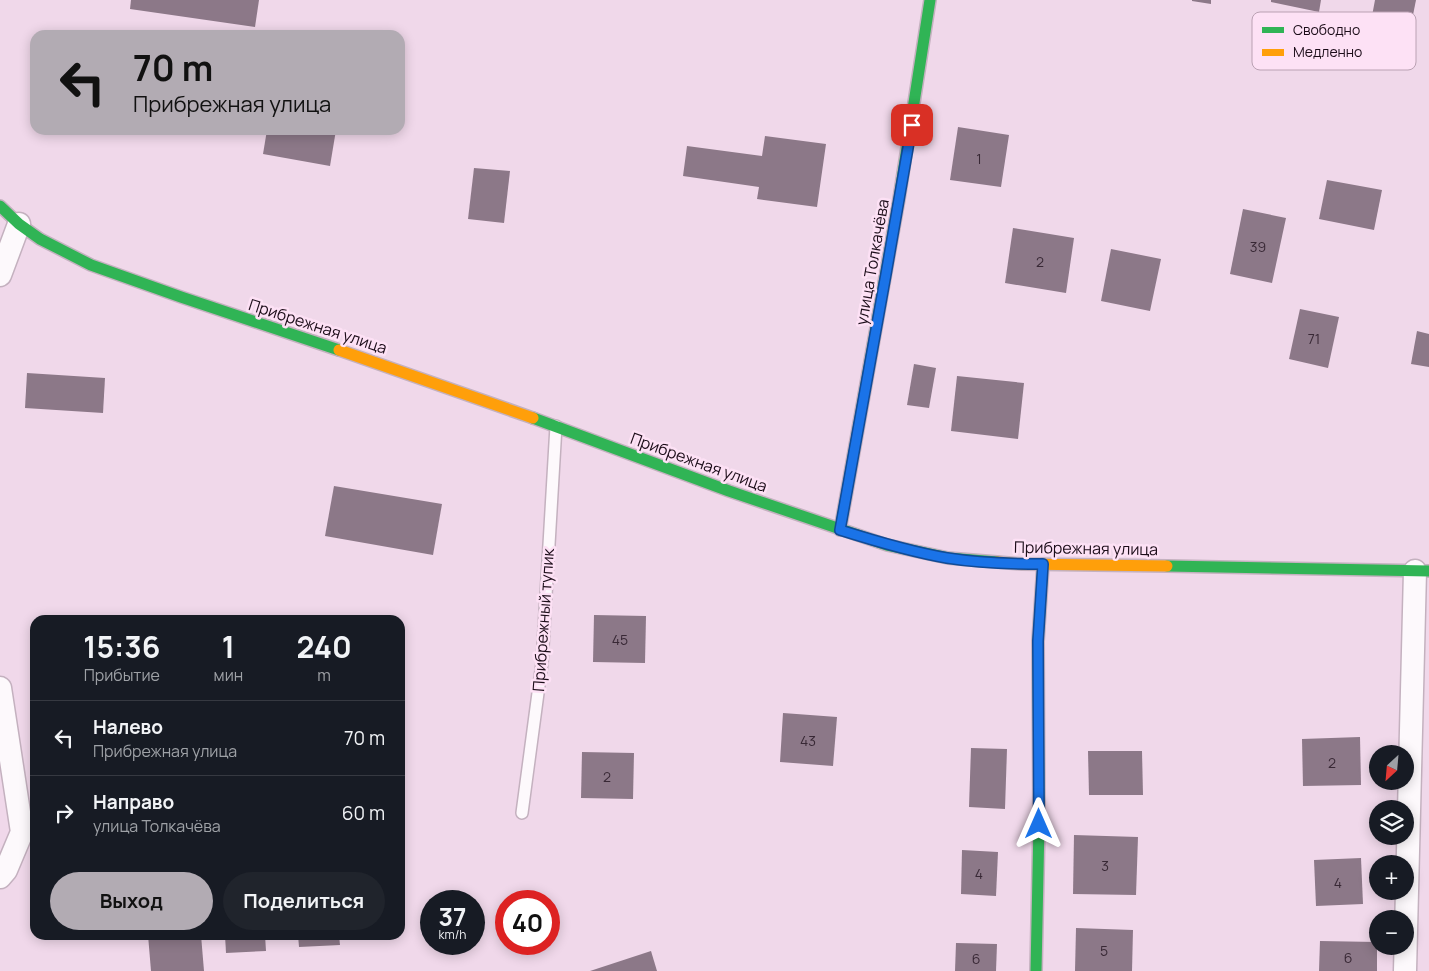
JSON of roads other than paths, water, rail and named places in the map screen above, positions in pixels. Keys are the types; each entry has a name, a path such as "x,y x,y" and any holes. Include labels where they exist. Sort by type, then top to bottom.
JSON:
{"street":[{"name":"улица Толкачёва","path":"840,530 886,274 930,0"},
{"name":"Прибрежная улица","path":"0,206 19,224 40,239 91,265 397,369 840,530 887,545 948,558 1022,564 1422,571"},
{"path":"0,275 19,224"},
{"path":"1036,971 1039,824 1038,641 1043,564"},
{"path":"1405,971 1422,571"},
{"path":"0,688 22,832 6,870 0,877"}],"lane":[{"name":"Прибрежный тупик","path":"522,813 542,663 556,426"}]}
